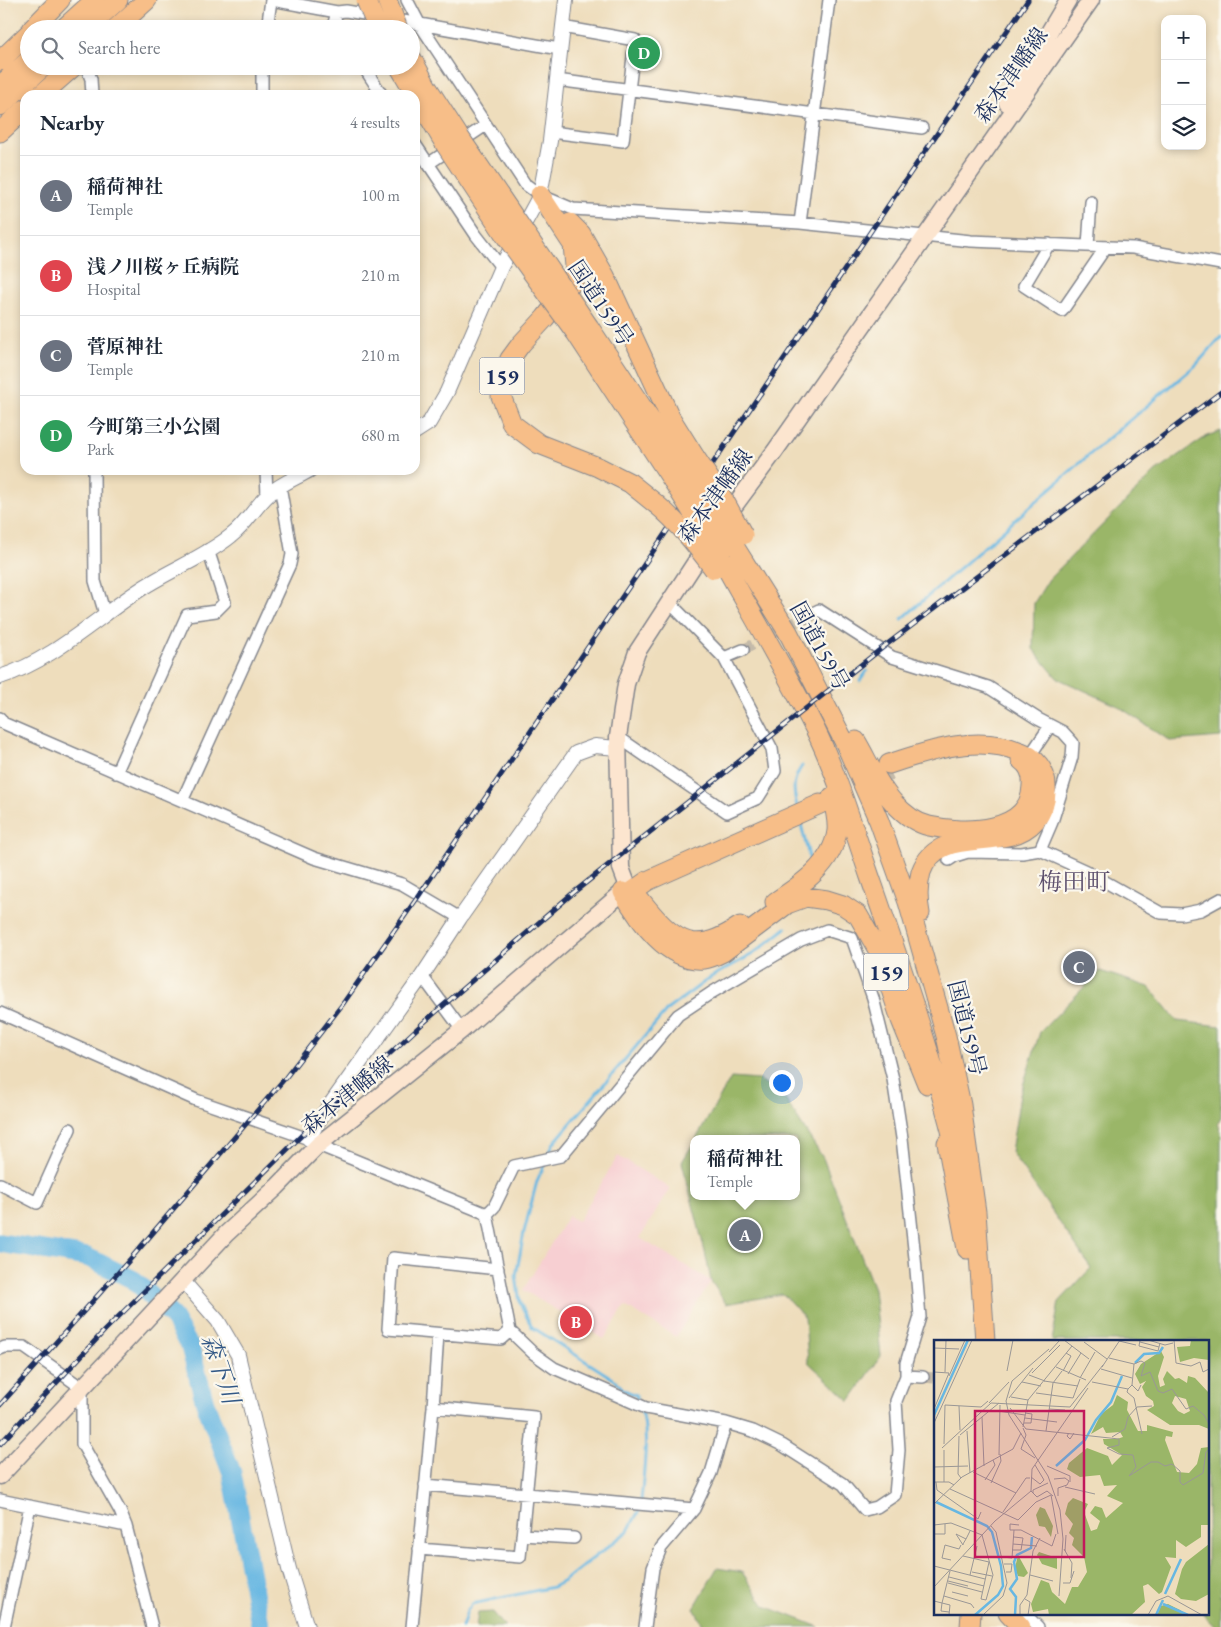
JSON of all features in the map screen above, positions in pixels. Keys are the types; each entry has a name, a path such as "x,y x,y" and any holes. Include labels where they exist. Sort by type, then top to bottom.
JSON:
{"highway":[{"path":"41,20 60,0"},
{"path":"73,20 95,0"},
{"path":"96,20 118,0"},
{"path":"125,20 147,0"},
{"path":"366,0 374,20"},
{"path":"387,0 395,20"},
{"path":"0,61 20,42"},
{"path":"0,86 20,73"},
{"name":"国道159号","path":"420,74 582,330"},
{"path":"0,106 22,75"},
{"path":"47,90 64,75"},
{"name":"国道159号","path":"403,75 413,90"},
{"name":"国道159号","path":"420,102 455,160 508,238 582,330 683,469 728,553 815,730 834,774 898,958 945,1106 970,1226 979,1340"},
{"path":"0,132 20,114"},
{"name":"159","path":"540,194 581,234 605,276 670,417 683,469 725,502 728,553 688,534 672,517 630,483 598,466 539,444 512,424 501,396 502,376 510,359 521,344 545,318 573,282 576,266 573,245 540,194"},
{"name":"国道159号","path":"728,553 750,571 788,632 846,745 879,821 908,902 946,1036 960,1105 976,1212 985,1340"},
{"name":"159","path":"788,632 809,658 884,790 894,803 915,820 928,826 969,830 989,828 1007,823 1026,808 1032,794 1033,779 1028,759"},
{"path":"889,768 964,749 990,750 1028,759"},
{"name":"159","path":"976,1212 980,1203 966,1104 945,1007 917,900 918,883 924,863 935,852 952,844 976,839 1014,835 1026,829 1034,822 1045,804 1047,794 1046,778 1040,766 1028,759"},
{"name":"159","path":"627,889 675,936 690,942 704,944 718,939 786,895 824,861 832,849 837,832 837,817 831,792 834,774"},
{"path":"627,889 818,800"},
{"name":"159","path":"627,889 643,923 660,941 682,955 702,959 711,958 723,952 788,904 806,897 827,900 843,905 858,915 878,950 901,1020 934,1100 943,1129 964,1229 973,1301 977,1309"},
{"path":"965,1627 966,1614"},
{"path":"970,1627 971,1614"},
{"path":"1009,1614 1021,1627"}],"main road":[{"name":"森本津幡線","path":"968,174 969,167 1068,0"},
{"name":"森本津幡線","path":"0,1476 226,1234 277,1187 314,1142 462,1030 627,889 621,868 617,742 626,684 637,652 730,511 775,451 1091,0"}],"street":[{"path":"268,20 271,0 337,12 346,11 401,20"},
{"path":"407,0 417,20"},
{"path":"420,429 429,423 447,392 501,267 540,194 550,132 566,0"},
{"path":"800,223 829,0"},
{"path":"335,20 337,12"},
{"path":"420,23 559,49"},
{"path":"420,25 525,184 540,194 573,209 800,223 971,241 1133,248 1221,264"},
{"path":"550,132 623,142 635,40 562,27"},
{"path":"89,75 92,90"},
{"path":"262,75 262,90"},
{"path":"369,75 379,90"},
{"path":"556,80 922,128"},
{"path":"428,164 486,125"},
{"path":"420,152 476,235 501,267"},
{"path":"1088,246 1091,202"},
{"path":"1048,244 1024,286 1062,311 1106,247"},
{"path":"94,475 95,581 105,614"},
{"path":"266,475 267,496"},
{"path":"0,677 16,672 35,662 64,644 143,588 178,569 233,534 267,496 280,486 301,475"},
{"path":"182,801 290,564 292,554 280,486"},
{"path":"116,773 187,615 216,611 225,602 208,550"},
{"path":"314,1142 317,1123 422,976 460,918 576,752 617,742 727,812 758,798 775,771 772,749 724,658 670,603"},
{"path":"805,617 819,610 892,657 988,686 1050,726 1063,732 1073,743 1072,757 1052,822 1040,850"},
{"path":"724,658 743,650"},
{"path":"0,718 3,723 314,858 402,884 460,918"},
{"path":"1028,759 1050,726"},
{"path":"949,860 968,852 1022,853 1040,850 1086,871 1162,913 1181,914 1201,910 1221,899"},
{"path":"826,930 852,938 873,998 891,1070 902,1138 920,1317 906,1363 906,1376 896,1401 899,1450 895,1495 877,1507 865,1510 843,1484 782,1445 753,1431 726,1423 641,1406 554,1368 533,1353 510,1331 487,1214 494,1207 514,1166 561,1156 678,1015 711,993 801,940 826,930"},
{"path":"422,976 462,1030"},
{"path":"0,1013 196,1100 314,1142 487,1214"},
{"path":"0,1184 37,1203 70,1129"},
{"path":"498,1269 393,1258 388,1329 501,1339 510,1331"},
{"path":"182,1280 218,1320 238,1355 289,1569 307,1627"},
{"path":"412,1627 434,1407 438,1334"},
{"path":"0,1349 5,1347 24,1347 82,1388 82,1444 120,1511 126,1526 152,1627"},
{"path":"906,1376 923,1377"},
{"path":"419,1549 520,1557 534,1417 434,1407"},
{"path":"644,1627 653,1568 660,1548 694,1509 711,1473 726,1423"},
{"path":"425,1485 694,1509"},
{"path":"0,1500 126,1526"},
{"path":"4,1627 30,1506"},
{"path":"522,1535 574,1538"},
{"path":"1025,1614 1038,1627"}],"shaded area":[{"path":"618,1156 670,1188 640,1238 711,1281 676,1337 625,1306 604,1339 523,1290 568,1216 578,1221"}],"green space":[{"path":"1221,431 1221,737 1170,741 1118,706 1057,678 1033,649 1034,603 1049,579 1155,472 1207,436"},
{"path":"1100,971 1149,987 1177,1021 1221,1026 1221,1117 1218,1122 1221,1133 1221,1627 1216,1627 1203,1614 1208,1614 1208,1340 1052,1340 1059,1302 1091,1268 1011,1152 1020,1095 1040,1032"},
{"path":"731,1078 759,1080 785,1099 823,1158 874,1289 881,1356 850,1401 808,1362 805,1318 783,1294 726,1304 711,1281 692,1200 800,1200 800,1135 698,1135"},
{"path":"690,1149 690,1193 682,1162"},
{"path":"717,1568 742,1572 765,1606 819,1627 704,1627 694,1608"},
{"path":"493,1612 505,1627 476,1627 478,1613"}],"waterway":[{"path":"902,619 1098,447 1196,365 1221,337"},
{"path":"860,681 867,671"},
{"path":"797,806 794,786 796,776 802,766"},
{"path":"800,820 810,861"},
{"path":"548,1155 553,1144 668,1009 711,977 753,954 786,928"},
{"path":"545,1163 537,1181 524,1232 516,1276 520,1303 532,1327 615,1380 624,1390 636,1395 637,1400"},
{"name":"森下川","path":"0,1243 87,1257 134,1280 172,1316 190,1347 205,1403 232,1473 261,1627"},
{"path":"641,1410 645,1429 641,1501"},
{"path":"462,1627 467,1611 472,1604 553,1587 564,1581 628,1531 641,1507"}],"tunnel":[{"path":"743,650 805,617"},
{"path":"828,800 890,771"},
{"path":"923,1377 934,1378"}],"railway":[{"path":"0,1405 133,1256 286,1077 342,1005 420,894 1028,0"},
{"path":"0,1444 105,1330 308,1129 422,1024 573,893 886,645 1221,392"}],"place":[{"name":"今町第三小公園","path":"644,53"},
{"name":"菅原神社","path":"1079,967"},
{"name":"稲荷神社","path":"745,1235"},
{"name":"浅ノ川桜ヶ丘病院","path":"576,1322"}],"district":[{"name":"梅田町","path":"1074,881"}]}
